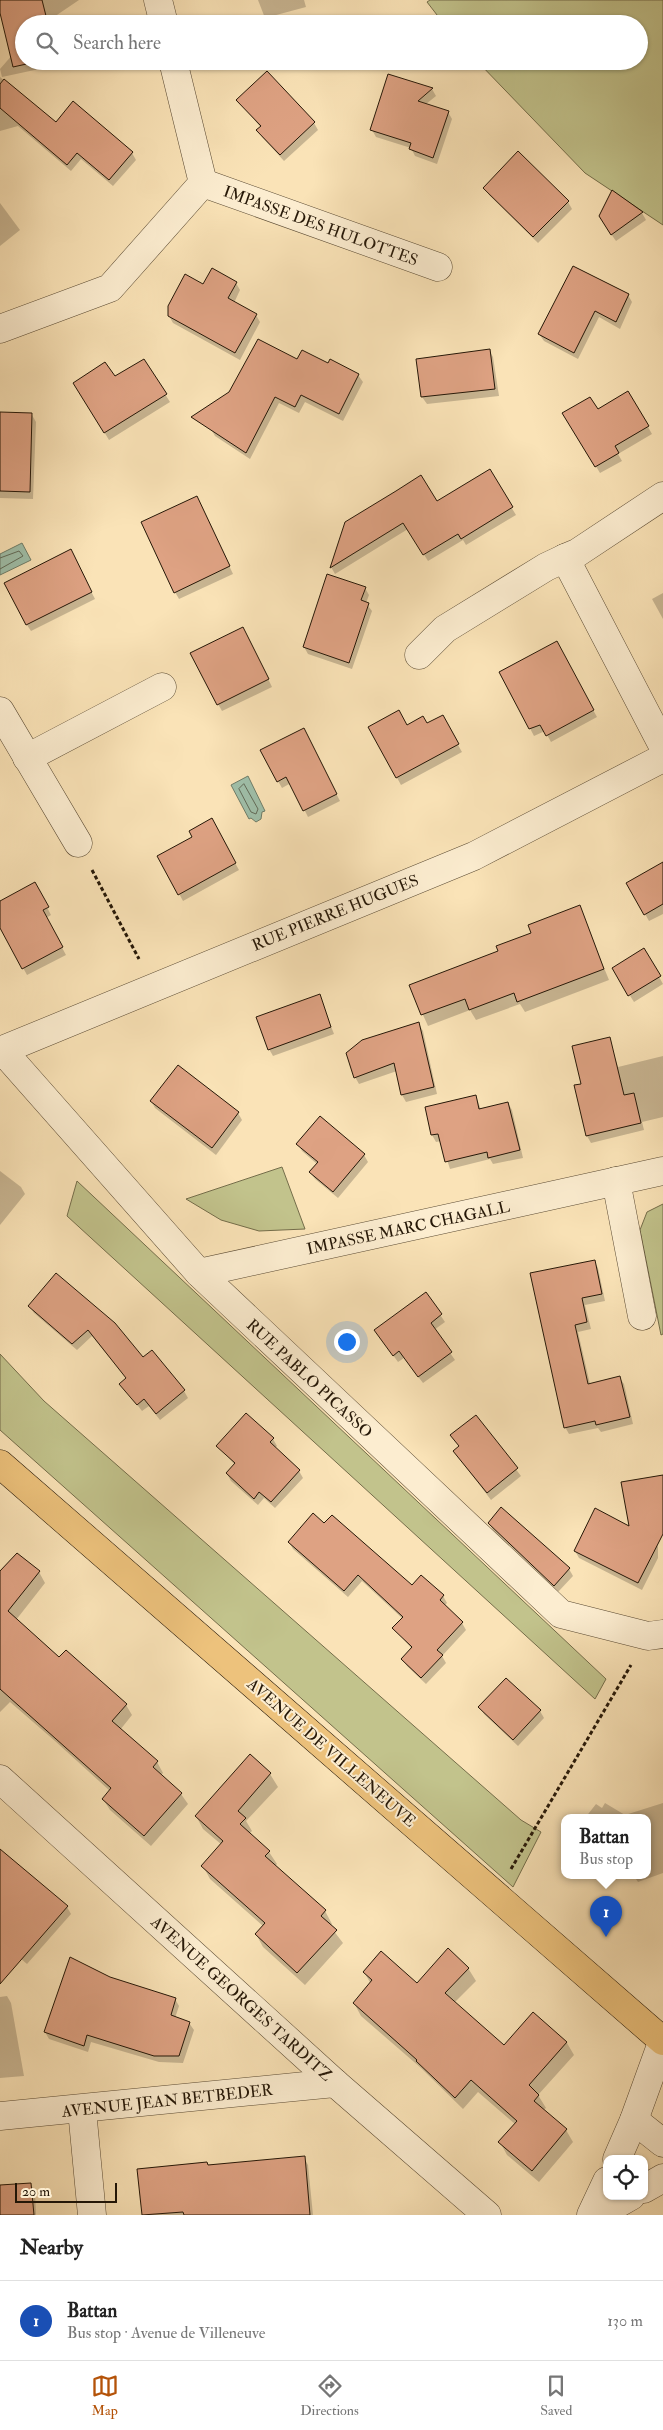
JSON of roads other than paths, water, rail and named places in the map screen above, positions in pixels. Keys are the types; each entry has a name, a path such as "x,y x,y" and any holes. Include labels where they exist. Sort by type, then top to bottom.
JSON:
{"main road":[{"name":"AVENUE DE VILLENEUVE","path":"0,1464 663,2040"}],"street":[{"path":"158,0 162,15"},
{"path":"0,329 110,288 203,183 175,70"},
{"name":"IMPASSE DES HULOTTES","path":"203,183 438,267"},
{"path":"419,655 444,629 546,567 577,553 663,496"},
{"path":"565,558 663,746"},
{"path":"28,758 162,687"},
{"path":"0,711 78,843"},
{"name":"RUE PIERRE HUGUES","path":"1,1051 154,986 474,856 663,758"},
{"name":"RUE PABLO PICASSO","path":"1,1051 199,1273 561,1614 655,1635"},
{"name":"IMPASSE MARC CHAGALL","path":"199,1273 663,1171"},
{"path":"616,1182 642,1316"},
{"name":"AVENUE GEORGES TARDITZ","path":"0,1779 335,2083 487,2215"},
{"path":"619,2155 634,2120 663,2040"},
{"name":"AVENUE JEAN BETBEDER","path":"0,2116 82,2110 335,2083"},
{"path":"82,2110 92,2215"},
{"path":"634,2120 663,2143"},
{"path":"648,2187 663,2178"},
{"path":"591,2215 603,2190"},
{"path":"598,2215 624,2200"}],"water":[{"path":"22,543 31,560 0,575 0,554"},
{"path":"248,776 265,811 262,812 261,819 256,822 251,818 249,819 231,785"}],"place":[{"name":"Battan","path":"606,1937"}]}
